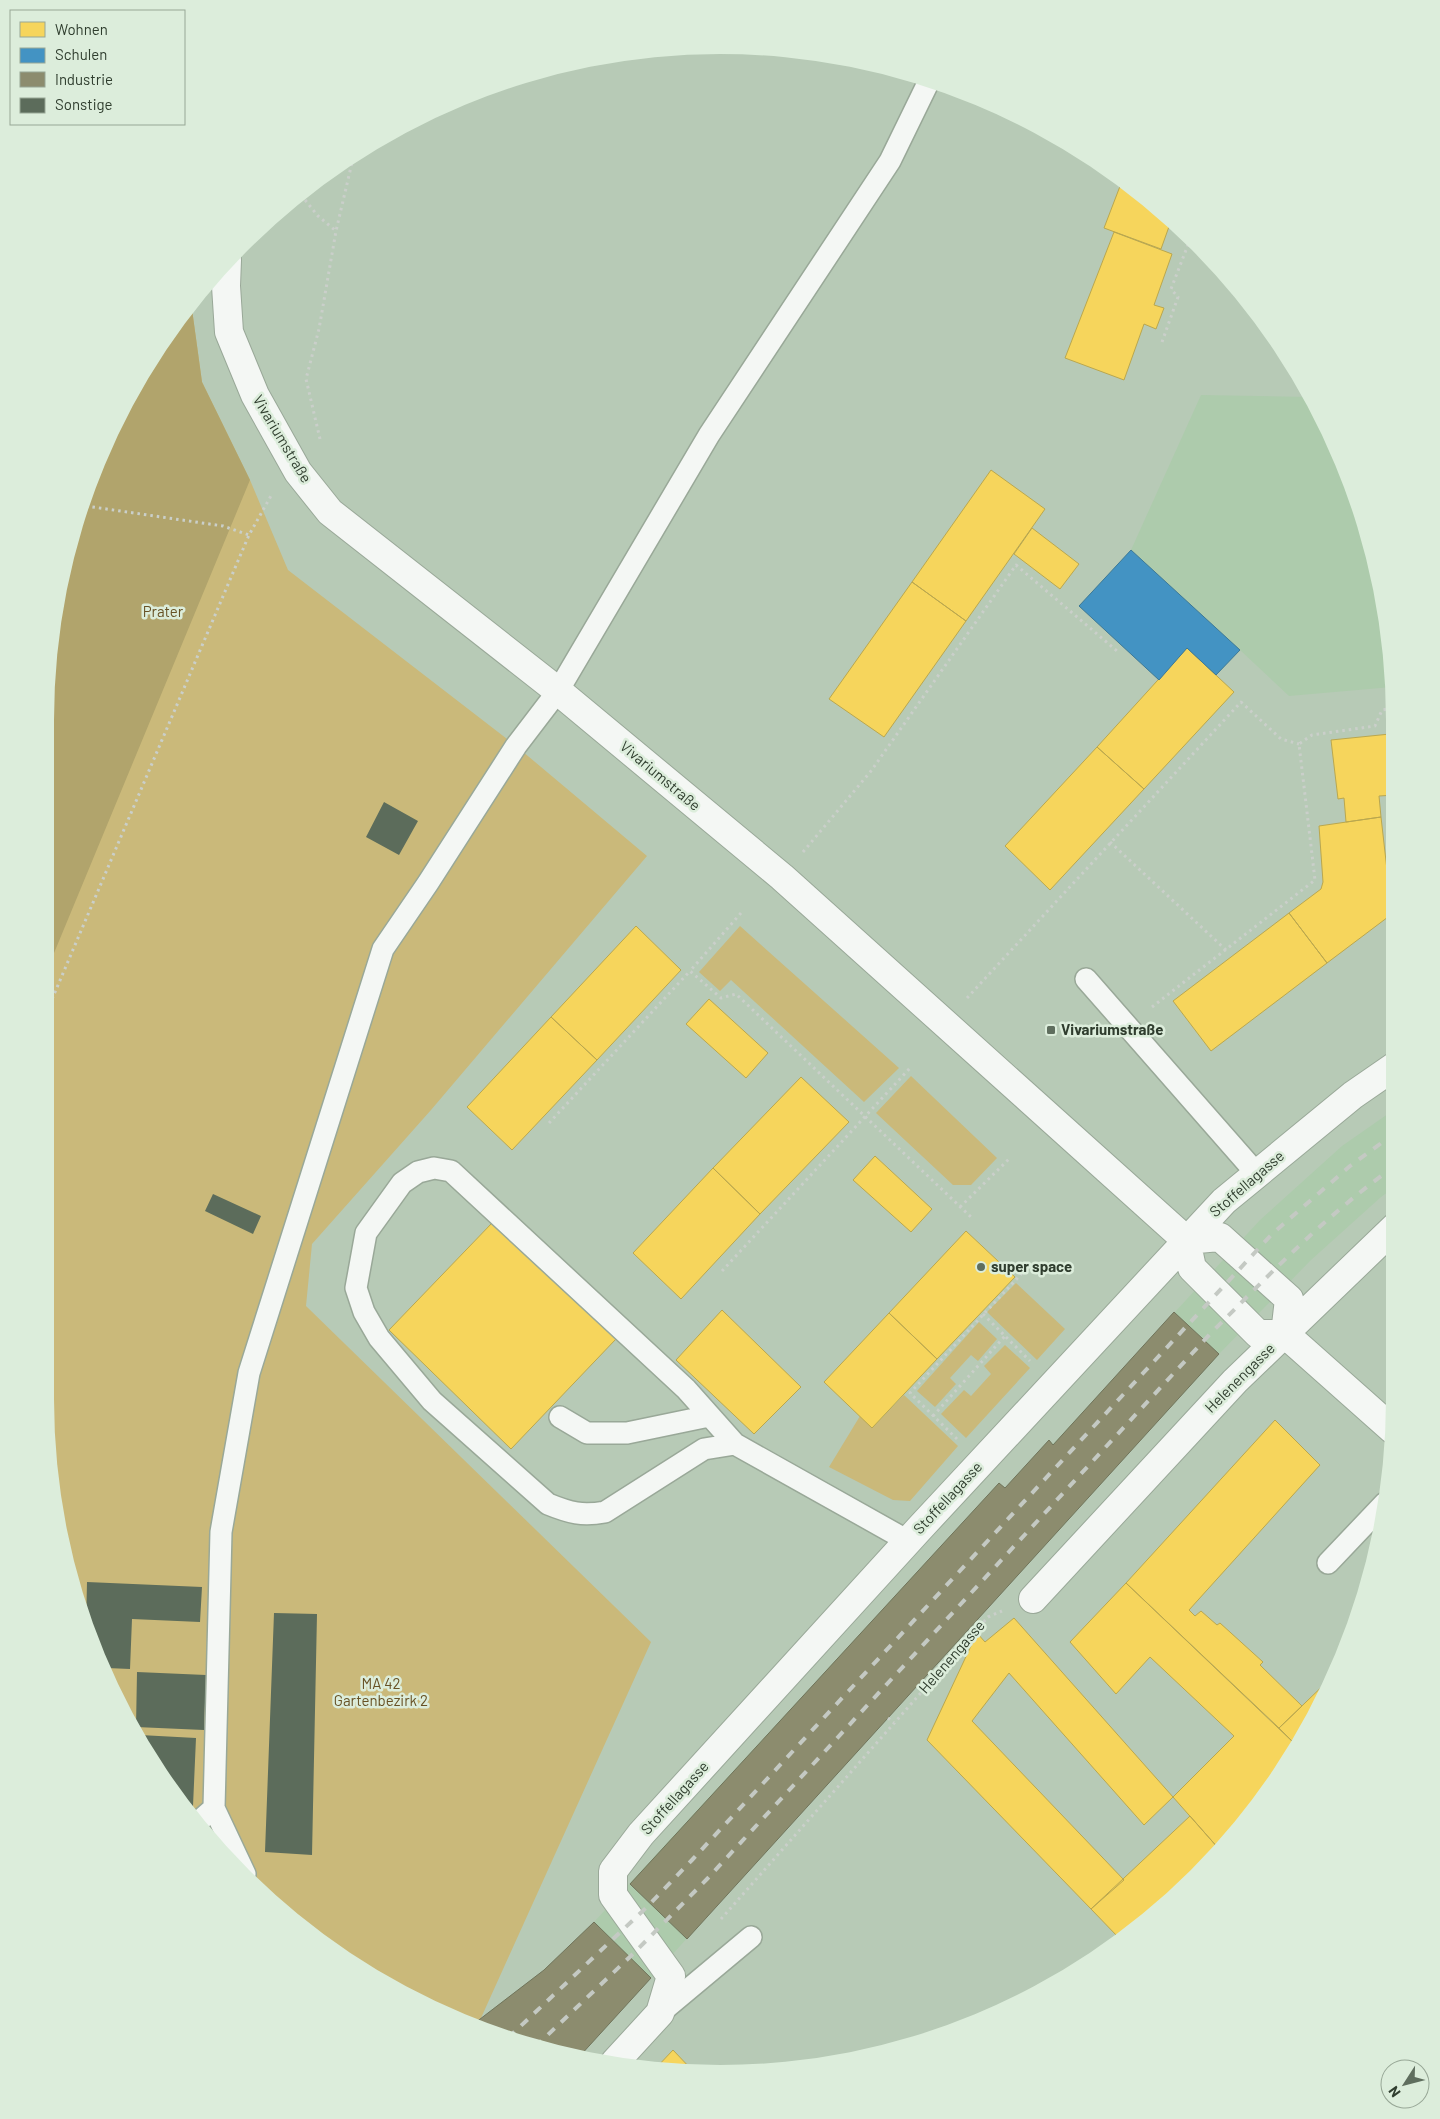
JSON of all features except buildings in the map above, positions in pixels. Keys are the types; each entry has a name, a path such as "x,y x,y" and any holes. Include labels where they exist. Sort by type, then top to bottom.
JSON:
{"street":[{"name":"Vivariumstraße","path":"226,273 229,332 255,394 298,472 330,512 558,691 782,877 1186,1240"},
{"name":"Stoffellagasse","path":"660,2013 671,1976 614,1895 613,1871 642,1834 1186,1240 1233,1192 1353,1095 1386,1072"},
{"name":"Helenengasse","path":"1033,1599 1235,1382 1323,1294 1386,1235"},
{"path":"1285,1334 1289,1299 1220,1237 1186,1240 1192,1268 1258,1334 1285,1334 1385,1423"},
{"path":"619,2057 660,2013"}],"lane":[{"path":"237,1857 214,1808 221,1532 252,1364 383,949 516,746 558,691 709,435 890,161 926,87"},
{"path":"1086,979 1257,1174"},
{"path":"735,1444 704,1450 605,1512 588,1515 569,1513 548,1504 432,1401 379,1338 364,1312 356,1288 366,1234 402,1183 418,1172 434,1168 451,1171 686,1389 735,1444 914,1535"},
{"path":"560,1418 587,1433 626,1433 709,1416"},
{"path":"1328,1563 1376,1512"},
{"path":"202,1818 214,1808"},
{"path":"660,2013 750,1937"}],"path":[{"path":"54,995 249,535 272,494 318,454 321,442 306,380 319,329 336,231 351,165"},
{"path":"304,199 318,216 336,231"},
{"path":"1162,342 1178,297 1171,289 1188,246"},
{"path":"89,506 223,526 249,535"},
{"path":"782,877 870,771 1016,565 1117,650"},
{"path":"945,1022 1241,702 1281,739 1299,744"},
{"path":"1299,744 1312,735 1375,726 1382,710 1386,709"},
{"path":"1127,1026 1315,880 1299,744"},
{"path":"1110,842 1226,950"},
{"path":"549,1123 741,914"},
{"path":"690,971 721,998 736,994 970,1217"},
{"path":"722,1271 910,1068"},
{"path":"960,1207 1009,1159"},
{"path":"958,1440 910,1393 1025,1270"},
{"path":"983,1314 1037,1367"},
{"path":"933,1416 1005,1336"},
{"name":"Helenengasse","path":"717,1924 988,1616 1033,1599"},
{"path":"888,1718 894,1723"}],"shaded area":[{"path":"1201,395 1302,397 1318,425 1336,465 1364,548 1381,633 1385,688 1289,696 1240,650 1216,675 1187,649 1159,680 1079,606 1131,550"},
{"path":"1386,1115 1386,1193 1311,1260 1219,1354 585,2051 548,2043 479,2020 544,1970 594,1922 999,1483 1005,1488 1049,1440 1053,1444 1260,1220 1342,1146"}],"green space":[{"name":"MA 42 Gartenbezirk 2","path":"192,312 202,382 250,480 288,570 516,746 647,856 431,1110 312,1244 306,1306 651,1642 479,2020 465,2015 425,1997 350,1953 314,1928 249,1870 191,1805 143,1732 122,1694 104,1654 76,1571 59,1486 55,1443 54,1399 54,720 55,676 59,633 76,548 104,465 122,425 143,387"},
{"name":"Prater","path":"192,312 202,382 250,480 54,953 55,676 59,633 76,548 104,465 122,425 166,350"},
{"path":"740,926 899,1068 864,1102 731,980 720,991 699,972"},
{"path":"911,1076 997,1158 971,1185 953,1185 876,1113"},
{"path":"1016,1283 1065,1329 1037,1360 987,1312"},
{"path":"979,1322 997,1339 978,1361 971,1355 950,1378 956,1384 935,1407 917,1391"},
{"path":"1005,1345 1030,1368 966,1438 941,1414 964,1390 971,1396 991,1374 984,1366"},
{"path":"904,1395 958,1446 910,1501 893,1500 829,1467 860,1416 872,1428"}],"railway":[{"path":"514,2032 648,1906 692,1860 1272,1234 1350,1166 1386,1140"},
{"path":"541,2041 635,1952 708,1878 1210,1334 1322,1225 1386,1173"}],"place":[{"name":"Vivariumstraße","path":"1051,1030"},
{"name":"super space","path":"981,1267"}]}
